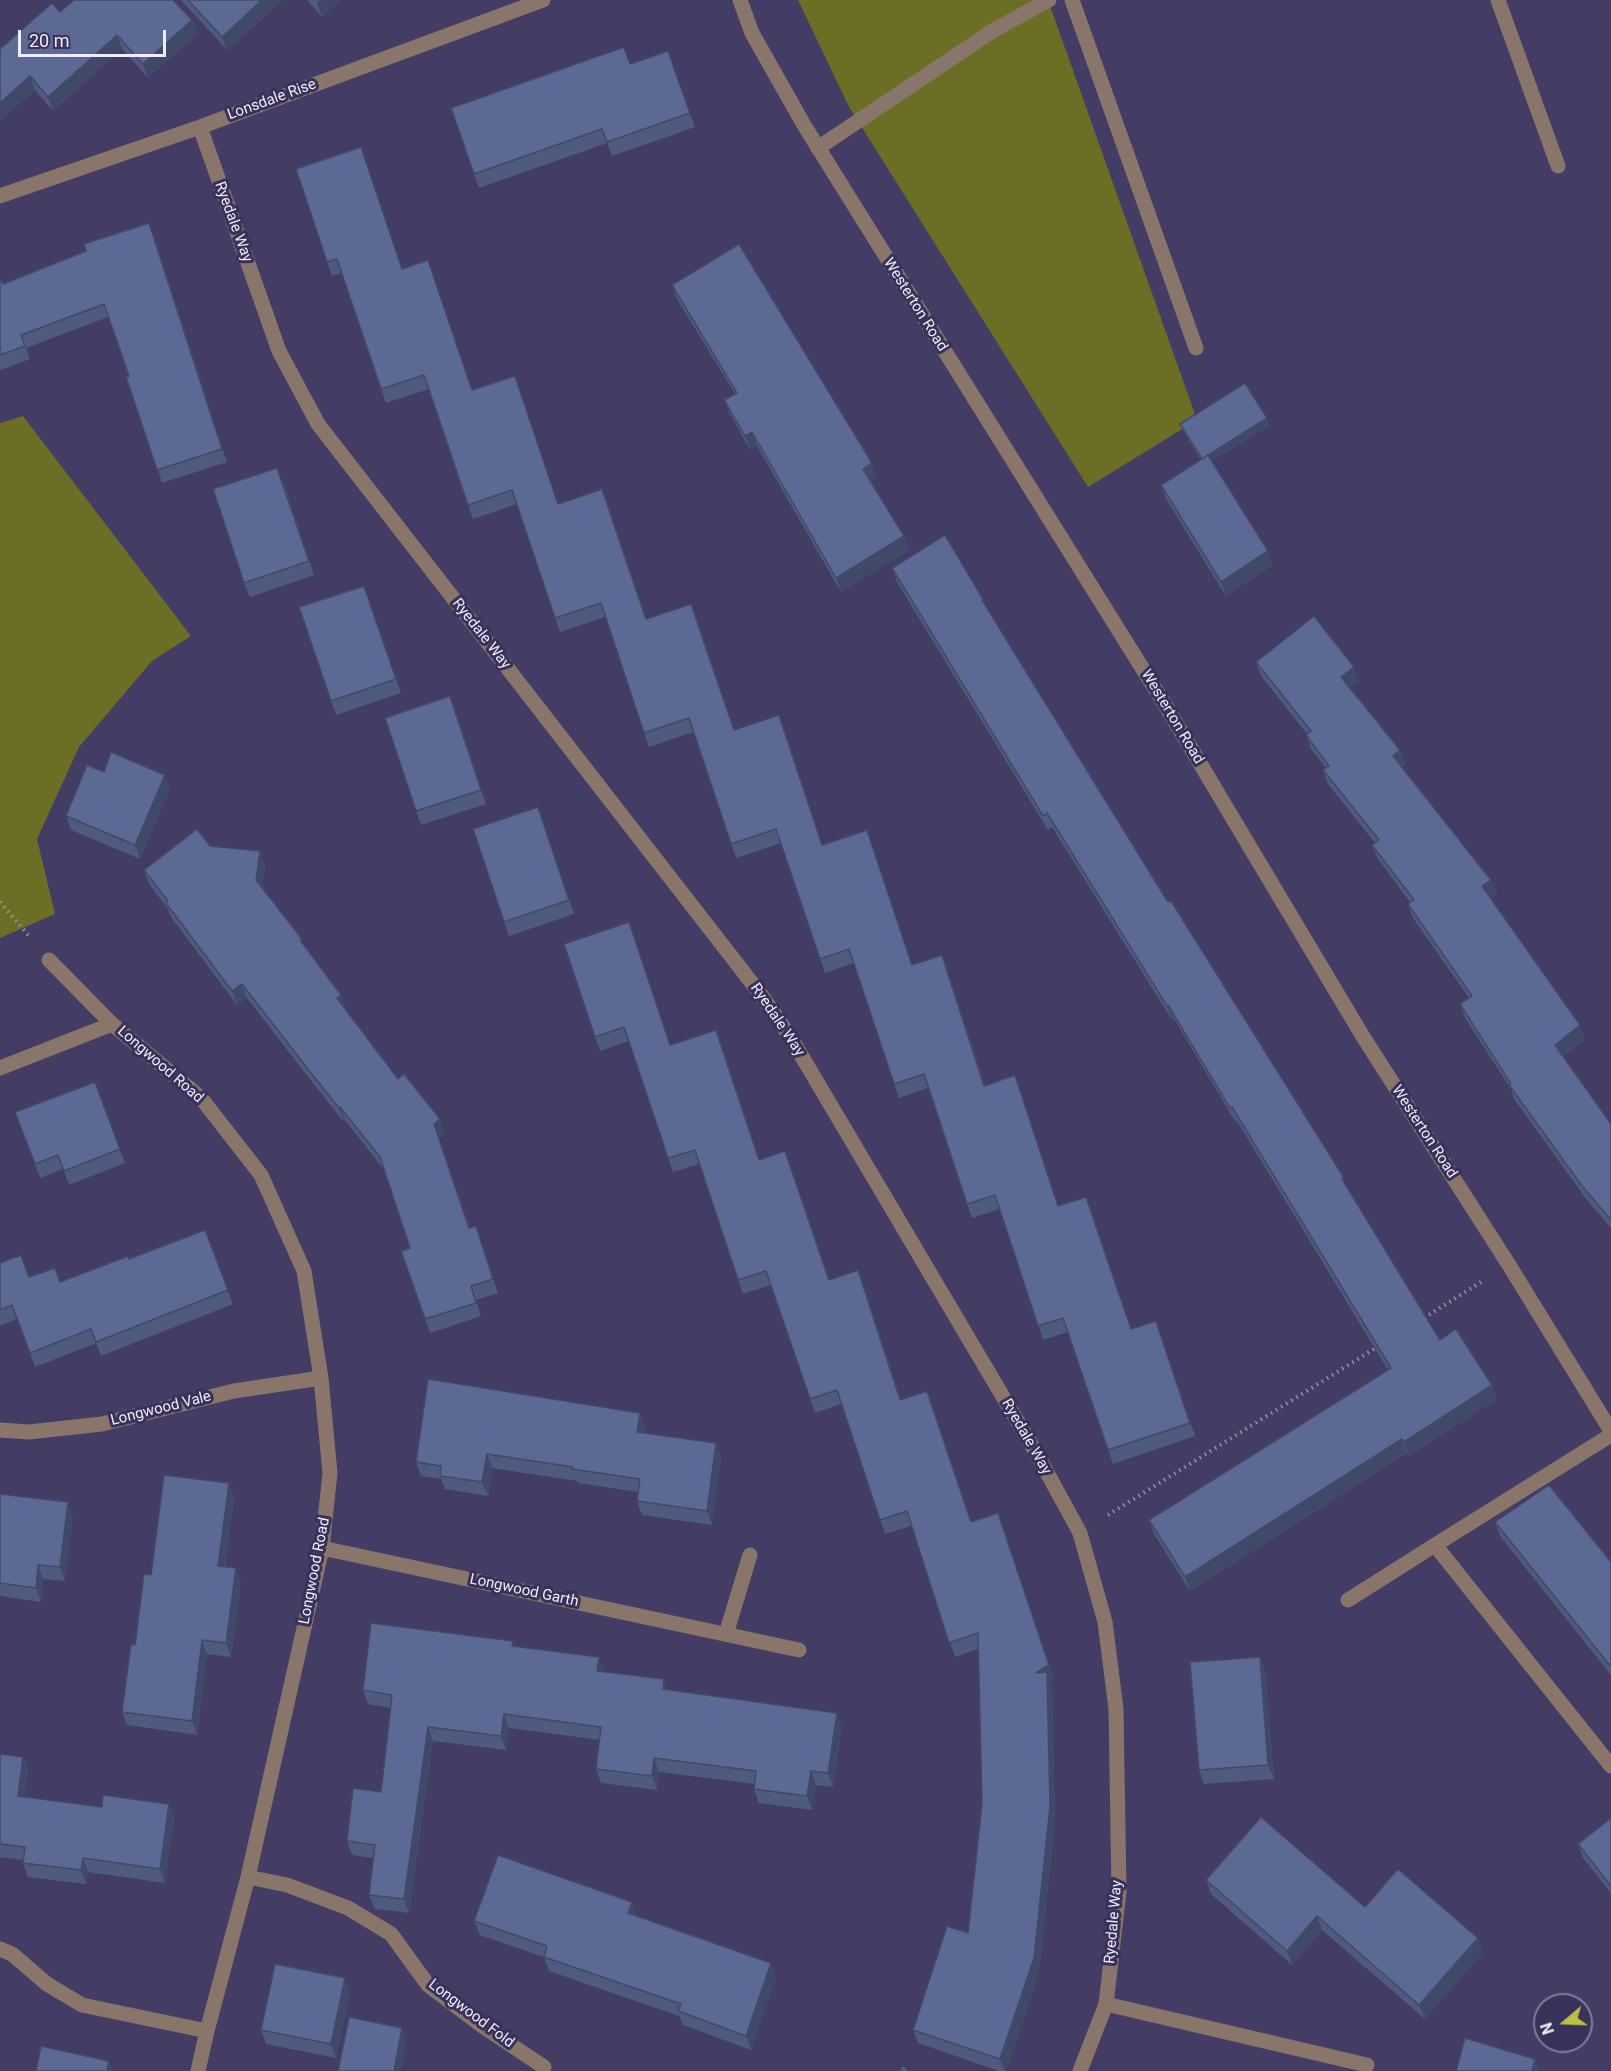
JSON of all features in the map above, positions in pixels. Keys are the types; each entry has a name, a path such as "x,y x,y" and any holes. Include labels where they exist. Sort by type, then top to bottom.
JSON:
{"street":[{"name":"Lonsdale Rise","path":"0,196 200,127 543,0"},
{"name":"Westerton Road","path":"740,0 752,33 818,148 1164,703 1362,1035 1509,1264 1611,1433"},
{"path":"818,148 994,30 1048,0"},
{"path":"1072,0 1196,348"},
{"path":"1498,0 1558,166"},
{"name":"Ryedale Way","path":"200,127 279,351 318,424 762,996 791,1038 1038,1456 1080,1533 1105,1622 1116,1709 1119,1892 1106,2004 1080,2071"},
{"name":"Longwood Road","path":"49,960 112,1024 201,1098 261,1174 304,1271 321,1378 330,1473 322,1548 248,1877 198,2071"},
{"name":"Longwood Road","path":"0,1068 112,1024"},
{"name":"Longwood Vale","path":"0,1430 28,1432 102,1424 234,1391 321,1378"},
{"path":"1348,1600 1611,1433"},
{"path":"1435,1545 1611,1766"},
{"name":"Longwood Garth","path":"322,1548 799,1650"},
{"path":"726,1634 750,1555"},
{"name":"Longwood Fold","path":"248,1877 286,1885 348,1908 391,1934 428,1985 481,2025 544,2067"},
{"path":"0,1949 12,1954 47,1984 82,2006 207,2031"},
{"path":"1106,2004 1367,2065"}],"path":[{"path":"0,902 49,960"},
{"path":"1419,1321 1509,1264"},
{"path":"1080,1533 1379,1346"}],"shaded area":[{"path":"798,0 1048,0 1197,420 1088,487 849,107"},
{"path":"23,416 191,636 152,661 79,747 37,839 55,914 0,938 0,423"}],"building":[{"path":"74,0 173,0 192,20 143,64 117,35 48,97 30,76 0,103 0,49 52,3 60,12"},
{"path":"188,0 262,0 222,37"},
{"path":"624,47 630,64 668,51 690,113 607,142 602,129 474,174 451,108"},
{"path":"361,147 402,269 428,260 472,390 515,376 558,504 602,489 646,619 691,604 734,730 779,715 822,845 867,830 912,965 942,955 984,1086 1015,1075 1058,1206 1086,1197 1131,1329 1156,1321 1190,1423 1108,1450 1063,1318 1038,1326 995,1195 967,1204 924,1074 894,1084 849,949 820,959 776,829 731,844 689,718 644,733 601,603 555,618 512,490 468,505 424,375 381,389 337,259 327,262 296,169"},
{"path":"149,223 222,449 157,470 126,377 129,376 104,304 21,335 25,346 0,355 0,277 3,284 86,251 84,244"},
{"path":"739,244 872,463 863,469 904,536 836,578 752,432 745,436 724,400 737,393 672,285"},
{"path":"1245,383 1267,418 1202,459 1180,424"},
{"path":"1208,455 1268,551 1221,582 1161,485"},
{"path":"277,468 309,561 244,583 213,489"},
{"path":"945,535 982,600 1168,902 1171,901 1344,1178 1342,1179 1440,1340 1456,1329 1492,1385 1404,1442 1402,1439 1185,1577 1149,1520 1391,1368 1232,1107 1230,1108 1047,813 1043,816 892,568"},
{"path":"364,586 396,679 331,701 299,607"},
{"path":"1314,616 1354,667 1341,677 1400,750 1393,756 1491,880 1482,886 1580,1025 1555,1045 1611,1124 1611,1220 1582,1186 1509,1085 1511,1084 1460,1004 1472,996 1408,904 1414,900 1372,845 1379,840 1323,770 1329,766 1306,735 1311,731 1256,662"},
{"path":"450,696 481,790 416,811 385,718"},
{"path":"111,752 165,775 135,845 66,816 87,765 104,772"},
{"path":"538,807 569,900 504,922 473,829"},
{"path":"197,829 210,846 260,851 256,880 302,939 300,940 341,995 337,998 398,1079 404,1074 440,1119 434,1124 469,1228 476,1226 493,1279 471,1286 476,1303 425,1319 401,1251 410,1248 380,1157 242,984 232,991 144,870"},
{"path":"629,922 670,1045 716,1030 759,1160 785,1151 829,1280 858,1270 900,1400 927,1391 971,1522 998,1513 1049,1665 1036,1673 1047,1672 1050,1806 1034,1958 1000,2059 913,2030 947,1926 968,1933 982,1804 978,1633 949,1643 907,1511 880,1520 837,1390 810,1399 766,1271 738,1280 695,1150 668,1158 624,1027 595,1037 564,944"},
{"path":"95,1082 120,1149 64,1171 58,1155 35,1164 15,1112"},
{"path":"205,1230 228,1290 96,1342 91,1329 30,1353 12,1305 0,1310 0,1263 21,1255 29,1277 55,1268 60,1282"},
{"path":"428,1379 640,1413 637,1432 716,1443 707,1511 637,1501 640,1479 487,1454 482,1482 440,1476 441,1466 416,1462"},
{"path":"164,1475 229,1483 218,1566 236,1568 226,1643 202,1640 192,1721 122,1712 131,1644 135,1645 144,1574 151,1575"},
{"path":"1549,1485 1611,1562 1611,1667 1495,1522"},
{"path":"0,1494 68,1502 60,1567 38,1565 36,1588 0,1583"},
{"path":"371,1623 513,1641 512,1646 599,1657 597,1671 664,1679 663,1689 837,1713 828,1773 811,1771 807,1796 754,1789 756,1771 654,1758 652,1776 596,1769 601,1727 504,1714 501,1736 428,1727 404,1899 369,1895 375,1845 347,1841 353,1788 381,1792 392,1695 363,1690"},
{"path":"1260,1657 1268,1765 1199,1770 1190,1662"},
{"path":"0,1754 23,1757 18,1796 102,1807 103,1795 169,1804 160,1869 83,1858 81,1870 23,1863 25,1847 0,1844"},
{"path":"1261,1817 1365,1907 1398,1869 1478,1938 1419,2005 1317,1916 1287,1951 1206,1880"},
{"path":"1611,1818 1611,1886 1578,1844"},
{"path":"498,1855 632,1902 628,1913 771,1963 746,2036 678,2011 681,2004 544,1957 547,1946 474,1921"},
{"path":"275,1964 345,1978 331,2044 261,2030"},
{"path":"349,2017 402,2028 394,2071 338,2071"},
{"path":"1465,2038 1535,2059 1532,2071 1456,2071"},
{"path":"41,2046 109,2061 107,2071 36,2071"},
{"path":"903,2066 909,2071 899,2071"}]}
